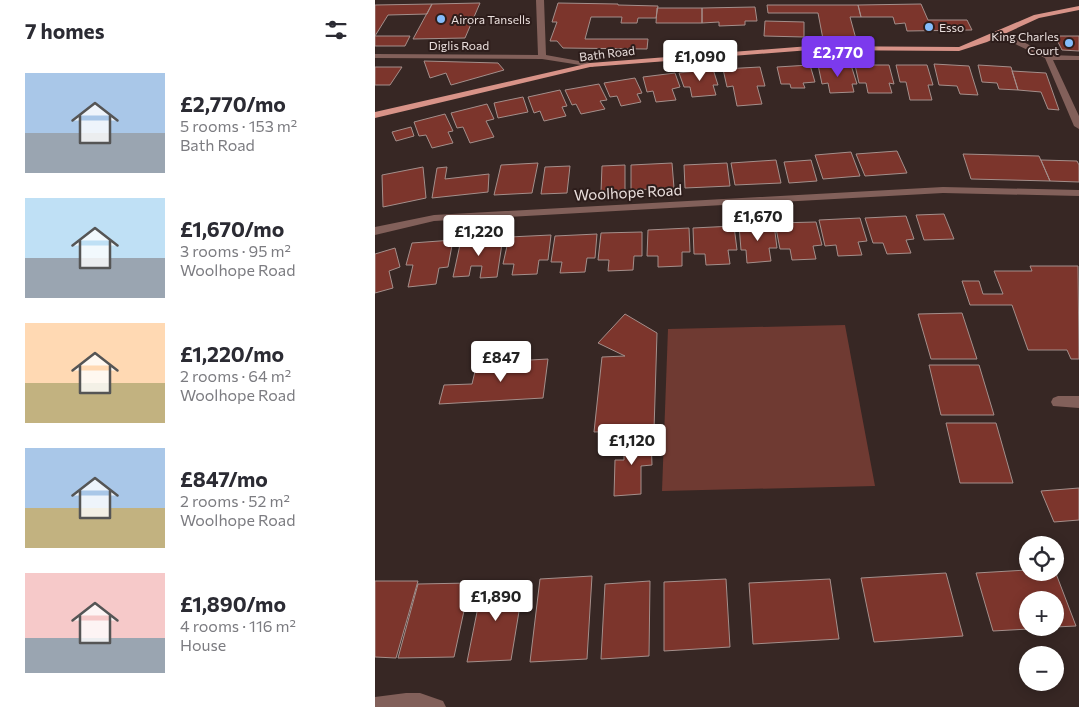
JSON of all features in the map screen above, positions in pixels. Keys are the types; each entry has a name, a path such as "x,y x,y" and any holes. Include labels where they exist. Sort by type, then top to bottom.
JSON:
{"main road":[{"name":"Bath Road","path":"375,115 590,65 810,48 959,49 980,44 1024,22 1049,14 1079,8"}],"street":[{"path":"540,0 542,57"},
{"path":"1001,34 1048,57 1079,58"},
{"name":"Diglis Road","path":"375,56 542,57 590,65"},
{"path":"1048,57 1079,126"},
{"name":"Woolhope Road","path":"375,231 434,218 943,190 1079,193"},
{"path":"1058,402 1079,402"},
{"path":"375,706 385,707 421,700 437,707"}],"shaded area":[{"path":"845,325 875,486 662,491 668,329"}],"building":[{"path":"480,3 465,38 413,39 432,4"},
{"path":"558,3 658,6 656,18 638,18 637,23 621,23 622,17 591,17 585,39 648,39 647,49 563,48 557,41 550,41 557,22 552,22"},
{"path":"432,4 427,14 388,15 375,36 375,5"},
{"path":"921,4 928,20 967,20 972,30 907,31 905,23 895,24 893,17 861,17 858,5"},
{"path":"767,5 858,5 861,17 850,17 856,39 823,39 818,13 768,13"},
{"path":"755,7 757,21 745,21 745,25 719,26 719,22 702,23 702,8"},
{"path":"657,8 702,8 702,23 656,23"},
{"path":"765,21 804,22 804,37 764,36"},
{"path":"375,36 410,36 405,46 375,46"},
{"name":"King Charles Court","path":"1055,36 1079,36 1079,51 1062,50"},
{"path":"424,61 498,63 504,70 451,85 446,73 430,78"},
{"path":"934,64 969,66 978,95 960,94 957,86 939,85"},
{"path":"810,65 815,82 803,83 805,88 791,88 790,84 781,84 777,67"},
{"path":"818,65 851,65 857,84 852,84 854,92 830,93 828,83 822,84"},
{"path":"855,65 889,65 894,84 889,83 892,93 868,93 866,83 859,83"},
{"path":"896,65 927,65 933,85 928,85 932,100 910,100 906,82 900,82"},
{"path":"978,65 1011,67 1018,90 999,89 997,83 982,82"},
{"path":"375,67 402,67 390,85 375,85"},
{"path":"760,67 765,86 757,86 762,104 737,106 733,86 727,87 723,69"},
{"path":"713,69 718,85 713,85 716,95 692,97 690,87 684,87 679,73"},
{"path":"1012,71 1046,73 1059,110 1048,109 1041,92 1018,90"},
{"path":"675,73 680,87 672,89 676,100 656,102 653,91 647,92 643,77"},
{"path":"635,78 642,93 637,94 641,102 621,106 617,96 610,97 604,83"},
{"path":"599,84 607,100 600,101 605,109 581,114 576,104 572,105 565,90"},
{"path":"560,90 567,106 562,107 566,116 544,121 540,111 534,113 528,97"},
{"path":"523,97 528,112 498,118 494,103"},
{"path":"487,104 494,119 486,121 494,137 470,143 463,127 457,128 451,113"},
{"path":"445,114 453,131 448,132 453,143 432,148 426,135 419,136 414,122"},
{"path":"411,127 414,136 396,141 392,132"},
{"path":"897,151 907,173 865,176 856,154"},
{"path":"851,152 860,176 823,179 815,155"},
{"path":"963,154 1039,156 1050,181 971,179"},
{"path":"776,160 781,183 735,185 731,163"},
{"path":"811,160 817,181 789,183 784,162"},
{"path":"1041,160 1077,161 1079,165 1079,182 1050,181"},
{"path":"538,163 532,193 494,195 501,165"},
{"path":"672,163 674,188 631,190 631,165"},
{"path":"727,163 730,186 685,188 684,165"},
{"path":"625,165 625,190 601,192 602,166"},
{"path":"570,166 567,193 541,194 545,167"},
{"path":"423,167 426,198 383,207 382,175"},
{"path":"447,167 445,179 489,174 488,192 432,198 437,168"},
{"path":"944,214 954,239 924,240 916,215"},
{"path":"906,216 914,239 906,240 911,253 887,254 883,243 873,243 865,218"},
{"path":"860,218 867,241 858,242 862,255 838,256 836,245 825,246 819,220"},
{"path":"816,222 822,245 813,246 816,259 792,260 790,249 780,249 775,223"},
{"path":"774,224 777,248 769,248 771,261 747,263 746,250 741,250 739,225"},
{"path":"734,226 737,250 728,250 730,264 706,265 705,254 694,254 693,228"},
{"path":"689,228 690,252 682,252 682,266 658,267 658,256 647,256 648,230"},
{"path":"642,232 642,256 634,256 633,270 608,271 609,260 598,260 601,233"},
{"path":"597,234 595,258 587,258 585,272 560,273 562,262 551,262 555,236"},
{"path":"551,235 548,260 539,260 537,274 512,275 514,264 503,264 509,237"},
{"path":"503,237 497,277 480,278 482,266 471,266 469,276 453,277 461,240"},
{"path":"453,240 448,267 439,268 436,284 408,287 413,265 406,265 412,243"},
{"path":"395,248 400,267 389,271 393,288 375,293 375,254"},
{"path":"1030,266 1078,266 1079,359 1071,359 1067,350 1028,350 1012,305 970,305 962,281 979,281 983,294 1003,294 994,271 1032,271"},
{"path":"962,313 977,359 931,359 918,314"},
{"path":"625,314 657,333 654,430 594,432 602,357 625,356 598,343"},
{"path":"548,359 543,398 439,404 444,385 472,384 477,363"},
{"path":"929,365 979,365 994,415 941,415"},
{"path":"946,423 996,423 1013,483 960,483"},
{"path":"651,437 652,465 641,466 641,494 614,496 615,460 624,460 624,439"},
{"path":"1079,488 1079,520 1054,522 1041,491"},
{"path":"1019,570 1019,581 1059,581 1063,591 1019,591 1019,630 993,631 976,573"},
{"path":"946,573 963,636 874,642 861,578"},
{"path":"592,576 587,659 530,662 540,579"},
{"path":"726,579 730,647 664,651 664,582"},
{"path":"830,579 839,639 753,644 749,583"},
{"path":"375,581 418,581 396,658 375,657"},
{"path":"524,581 511,660 467,662 483,582"},
{"path":"650,581 649,656 601,659 605,584"},
{"path":"470,583 454,657 398,658 418,584"},
{"path":"1064,595 1076,626 1064,627"}],"place":[{"name":"Airora Tansells","path":"441,19"},
{"name":"Esso","path":"929,27"},
{"name":"King Charles Court","path":"1069,43"}]}
